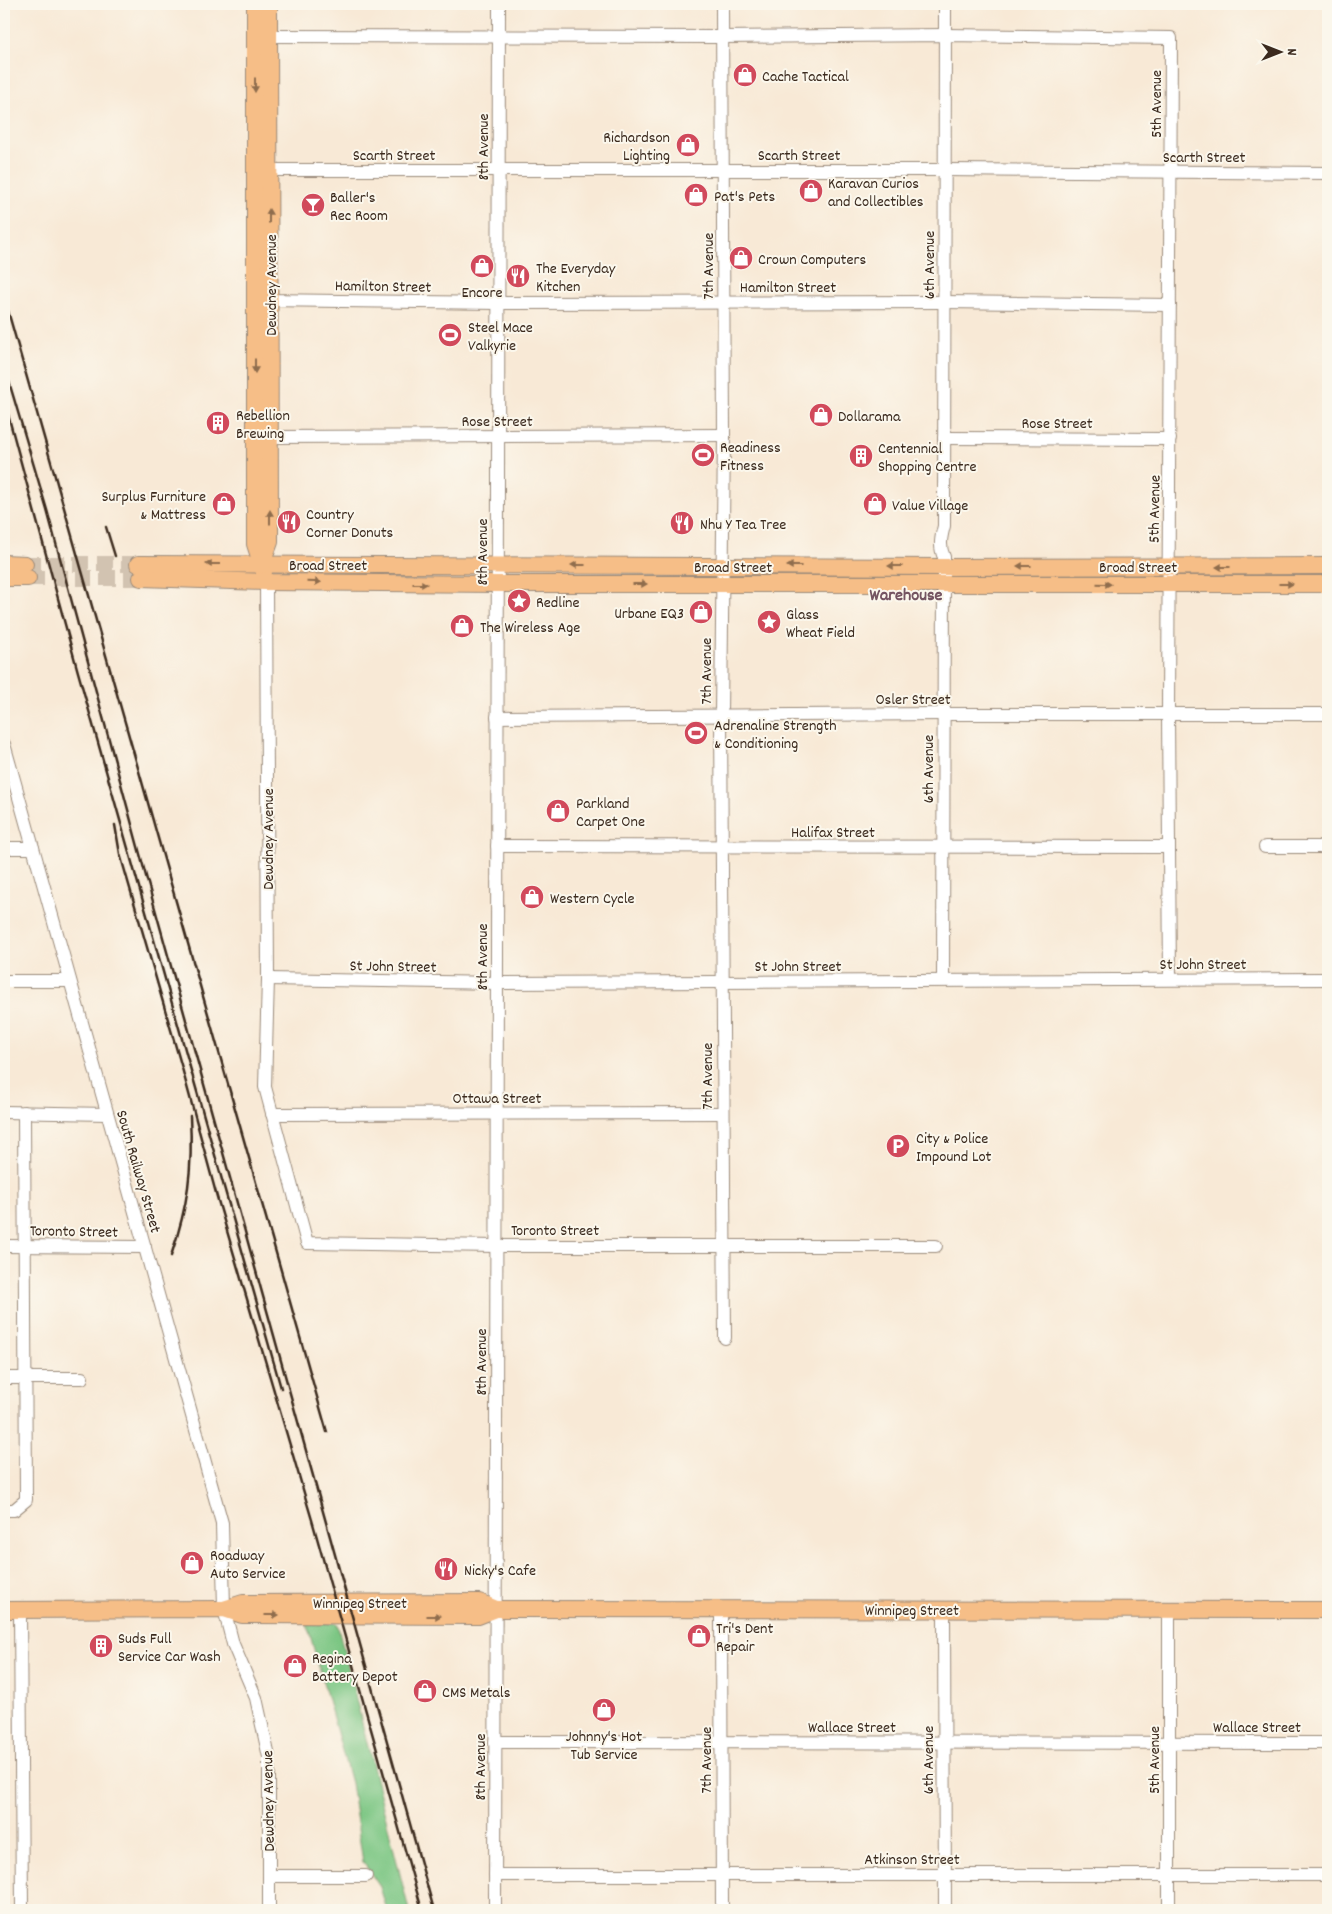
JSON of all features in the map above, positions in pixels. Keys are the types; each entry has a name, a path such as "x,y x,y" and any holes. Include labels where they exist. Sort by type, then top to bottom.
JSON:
{"main road":[{"name":"Dewdney Avenue","path":"255,4 262,36 269,170 262,300 255,544 266,582"},
{"name":"Dewdney Avenue","path":"262,564 270,542 270,437 262,300 262,36 269,4"},
{"path":"4,563 27,571 4,578"},
{"name":"Broad Street","path":"1328,566 944,569 498,564 262,564 140,571 266,582 722,584 944,569 1169,585 1328,584"},
{"name":"Winnipeg Street","path":"12,1610 224,1609 243,1602 479,1602 496,1610 1328,1610"}],"street":[{"name":"8th Avenue","path":"495,1910 499,4"},
{"name":"7th Avenue","path":"722,4 724,435 721,716 722,1113 725,1338"},
{"name":"6th Avenue","path":"943,980 944,569 948,551 948,536 944,526 945,4"},
{"path":"262,36 722,37 945,35"},
{"name":"5th Avenue","path":"945,35 1171,38 1168,714 1170,979"},
{"name":"Scarth Street","path":"269,170 944,170 1328,173"},
{"name":"Hamilton Street","path":"262,300 498,303 944,302 1170,305"},
{"name":"Rose Street","path":"270,437 724,435"},
{"name":"Rose Street","path":"944,438 1170,439"},
{"name":"Dewdney Avenue","path":"266,582 268,979 265,1086 272,1114"},
{"name":"Osler Street","path":"497,717 1328,714"},
{"name":"South Railway Street","path":"4,744 222,1523 224,1609"},
{"name":"Halifax Street","path":"497,846 1169,847"},
{"path":"1264,847 1328,847"},
{"path":"4,848 33,848"},
{"name":"St John Street","path":"268,979 497,983 1328,979"},
{"path":"4,981 69,981"},
{"path":"4,1112 107,1114"},
{"path":"9,1510 26,1500 24,1112"},
{"name":"Ottawa Street","path":"272,1114 722,1113"},
{"name":"Toronto Street","path":"272,1114 307,1243 496,1246 936,1246"},
{"name":"Toronto Street","path":"4,1246 145,1247"},
{"path":"4,1378 82,1378"},
{"name":"Dewdney Avenue","path":"224,1609 233,1644 256,1698 267,1749 269,1910"},
{"name":"7th Avenue","path":"721,1609 722,1910"},
{"name":"5th Avenue","path":"1169,1609 1169,1910"},
{"path":"12,1610 22,1910"},
{"name":"6th Avenue","path":"944,1610 945,1910"},
{"name":"Wallace Street","path":"496,1742 1328,1743"},
{"name":"Atkinson Street","path":"495,1875 1328,1875"},
{"path":"269,1876 366,1876"}],"green space":[{"path":"337,1623 409,1910 387,1910 380,1887 363,1862 351,1783 307,1624"}],"tunnel":[{"path":"25,564 138,564"},
{"path":"28,578 141,578"}],"railway":[{"path":"4,297 327,1432"},
{"path":"4,365 47,510 147,880 434,1910"},
{"path":"4,400 78,672 281,1388"},
{"path":"106,527 115,556"},
{"path":"115,825 120,854 217,1197 312,1520 422,1910"},
{"path":"171,1256 182,1220 188,1187 191,1153 190,1116"}],"place":[{"name":"Cache Tactical","path":"745,75"},
{"name":"Richardson Lighting","path":"688,145"},
{"name":"Karavan Curios and Collectibles","path":"811,191"},
{"name":"Pat's Pets","path":"696,195"},
{"name":"Baller's Rec Room","path":"313,205"},
{"name":"Crown Computers","path":"741,258"},
{"name":"Encore","path":"482,266"},
{"name":"The Everyday Kitchen","path":"518,276"},
{"name":"Steel Mace Valkyrie","path":"450,335"},
{"name":"Dollarama","path":"821,415"},
{"name":"Rebellion Brewing","path":"218,423"},
{"name":"Readiness Fitness","path":"703,455"},
{"name":"Centennial Shopping Centre","path":"861,456"},
{"name":"Surplus Furniture & Mattress","path":"224,504"},
{"name":"Value Village","path":"875,504"},
{"name":"Country Corner Donuts","path":"289,522"},
{"name":"Nhu Y Tea Tree","path":"682,523"},
{"name":"Redline","path":"519,601"},
{"name":"Urbane EQ3","path":"701,612"},
{"name":"Glass Wheat Field","path":"769,622"},
{"name":"The Wireless Age","path":"462,626"},
{"name":"Adrenaline Strength & Conditioning","path":"696,733"},
{"name":"Parkland Carpet One","path":"558,811"},
{"name":"Western Cycle","path":"532,897"},
{"name":"City & Police Impound Lot","path":"898,1146"},
{"name":"Roadway Auto Service","path":"192,1563"},
{"name":"Nicky's Cafe","path":"446,1569"},
{"name":"Tri's Dent Repair","path":"699,1636"},
{"name":"Suds Full Service Car Wash","path":"101,1646"},
{"name":"Regina Battery Depot","path":"295,1666"},
{"name":"CMS Metals","path":"425,1691"},
{"name":"Johnny's Hot Tub Service","path":"604,1710"}],"district":[{"name":"Warehouse","path":"906,594"}]}
